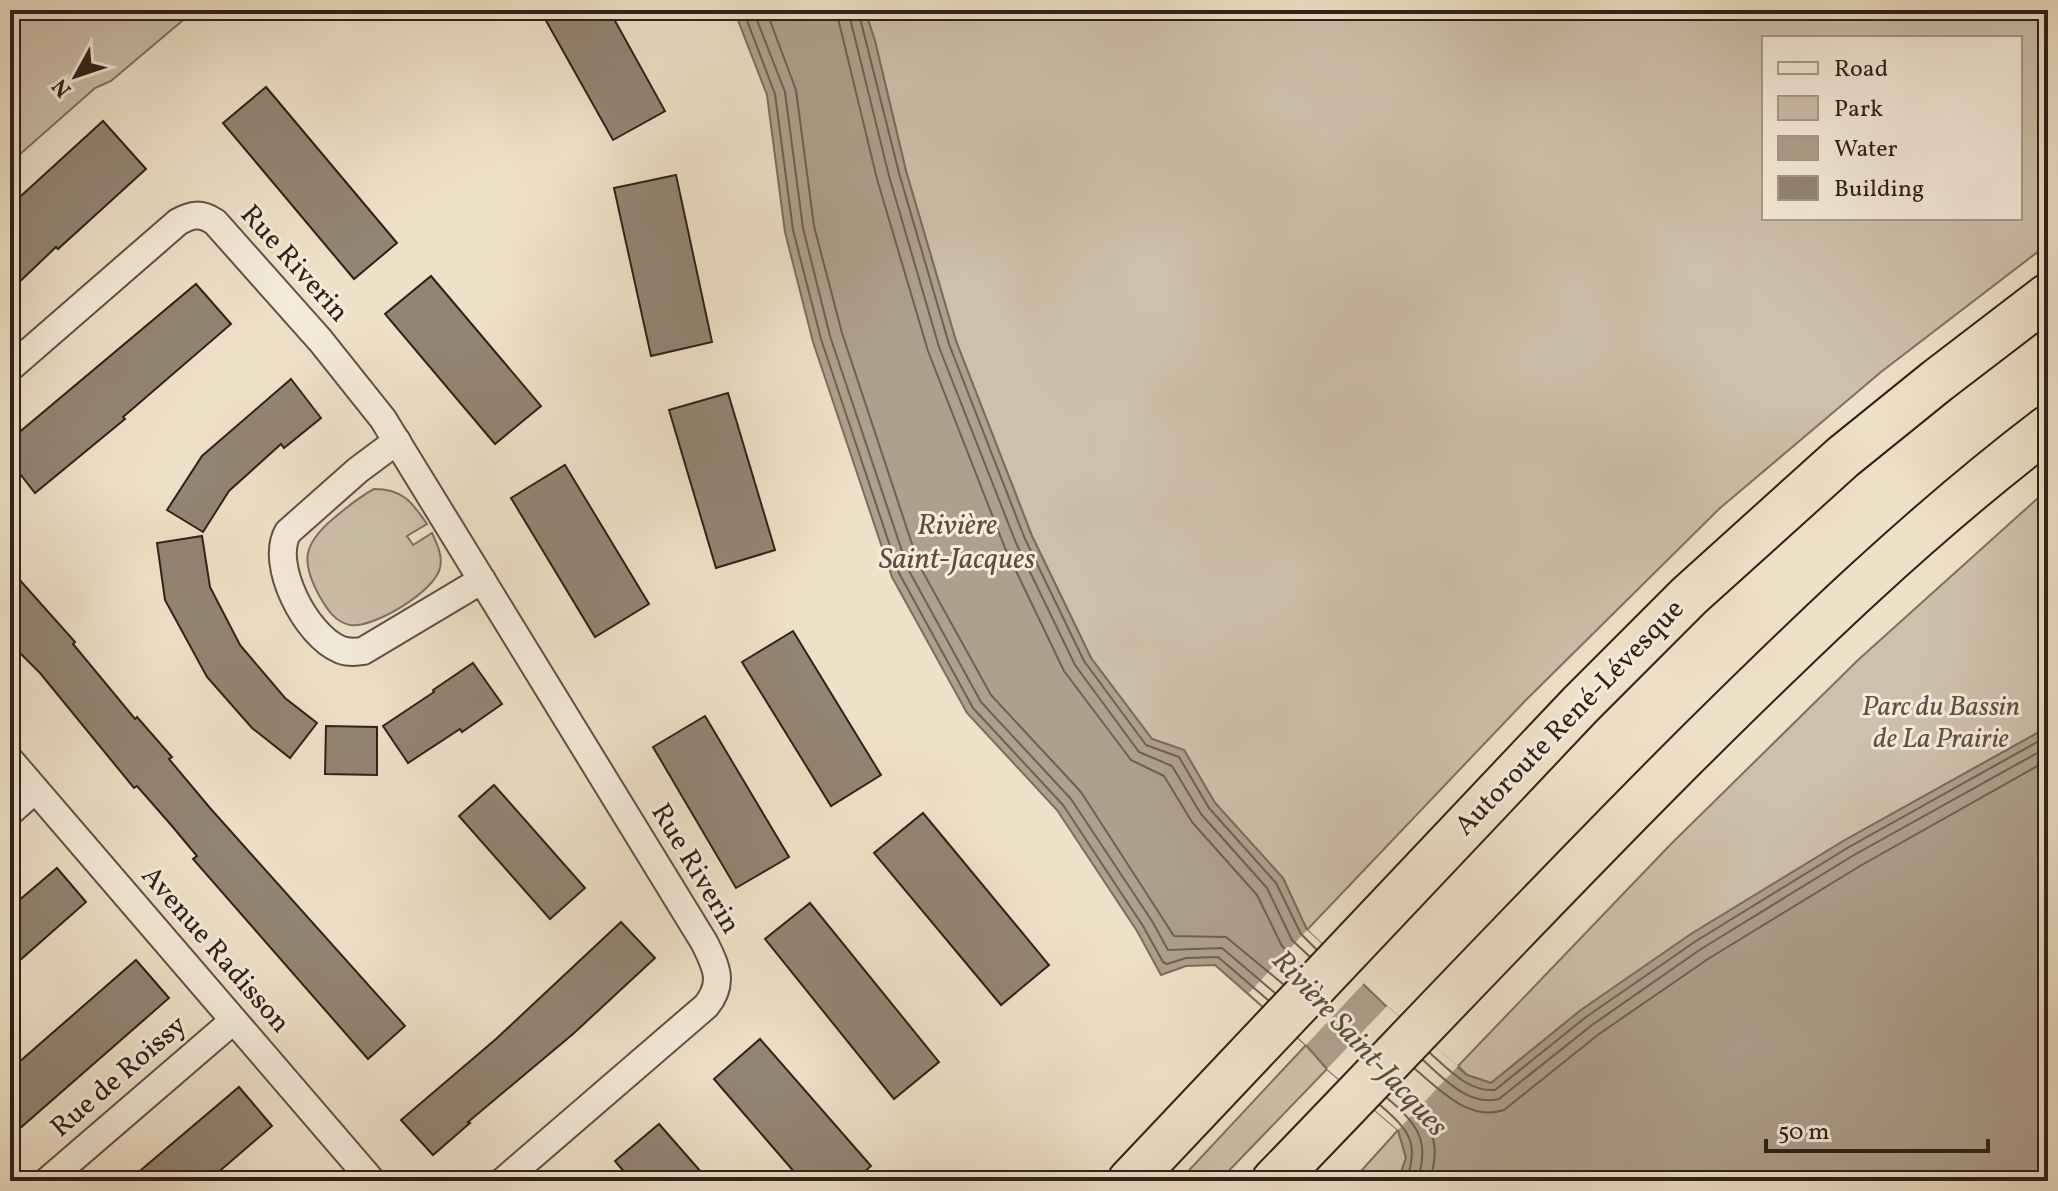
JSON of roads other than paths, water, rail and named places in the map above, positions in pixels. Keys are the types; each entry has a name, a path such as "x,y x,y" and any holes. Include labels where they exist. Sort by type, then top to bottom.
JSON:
{"highway":[{"name":"Autoroute René-Lévesque","path":"1131,1180 1580,705 1689,596 1843,457 2048,296"},
{"path":"1274,1181 1576,865 1801,641 1899,552 2048,428"},
{"path":"1293,1181 1357,1095"}],"street":[{"name":"Rue Riverin","path":"10,368 178,222 197,215 215,222 359,387 397,441 704,942 712,957 717,980 714,997 696,1016 503,1181"},
{"path":"397,441 358,470 283,539 281,558 297,601 310,623 329,644 346,651 363,651 482,580"},
{"name":"Avenue Radisson","path":"10,760 372,1181"},
{"path":"10,812 35,790"},
{"name":"Rue de Roissy","path":"47,1181 233,1021"}],"water":[{"name":"Rivière Saint-Jacques","path":"734,10 865,10 906,171 956,341 1032,536 1091,658 1152,739 1184,750 1215,803 1283,878 1307,930 1387,1007 1467,1075 1491,1083 1581,1010 1691,934 1845,840 2048,727 2048,1181 1398,1181 1406,1158 1398,1130 1215,965 1186,966 1161,975 1137,931 1057,810 967,713 892,577 813,342 785,232 767,95"}],"park label":[{"name":"Parc du Bassin de La Prairie","path":"1941,723"}]}
